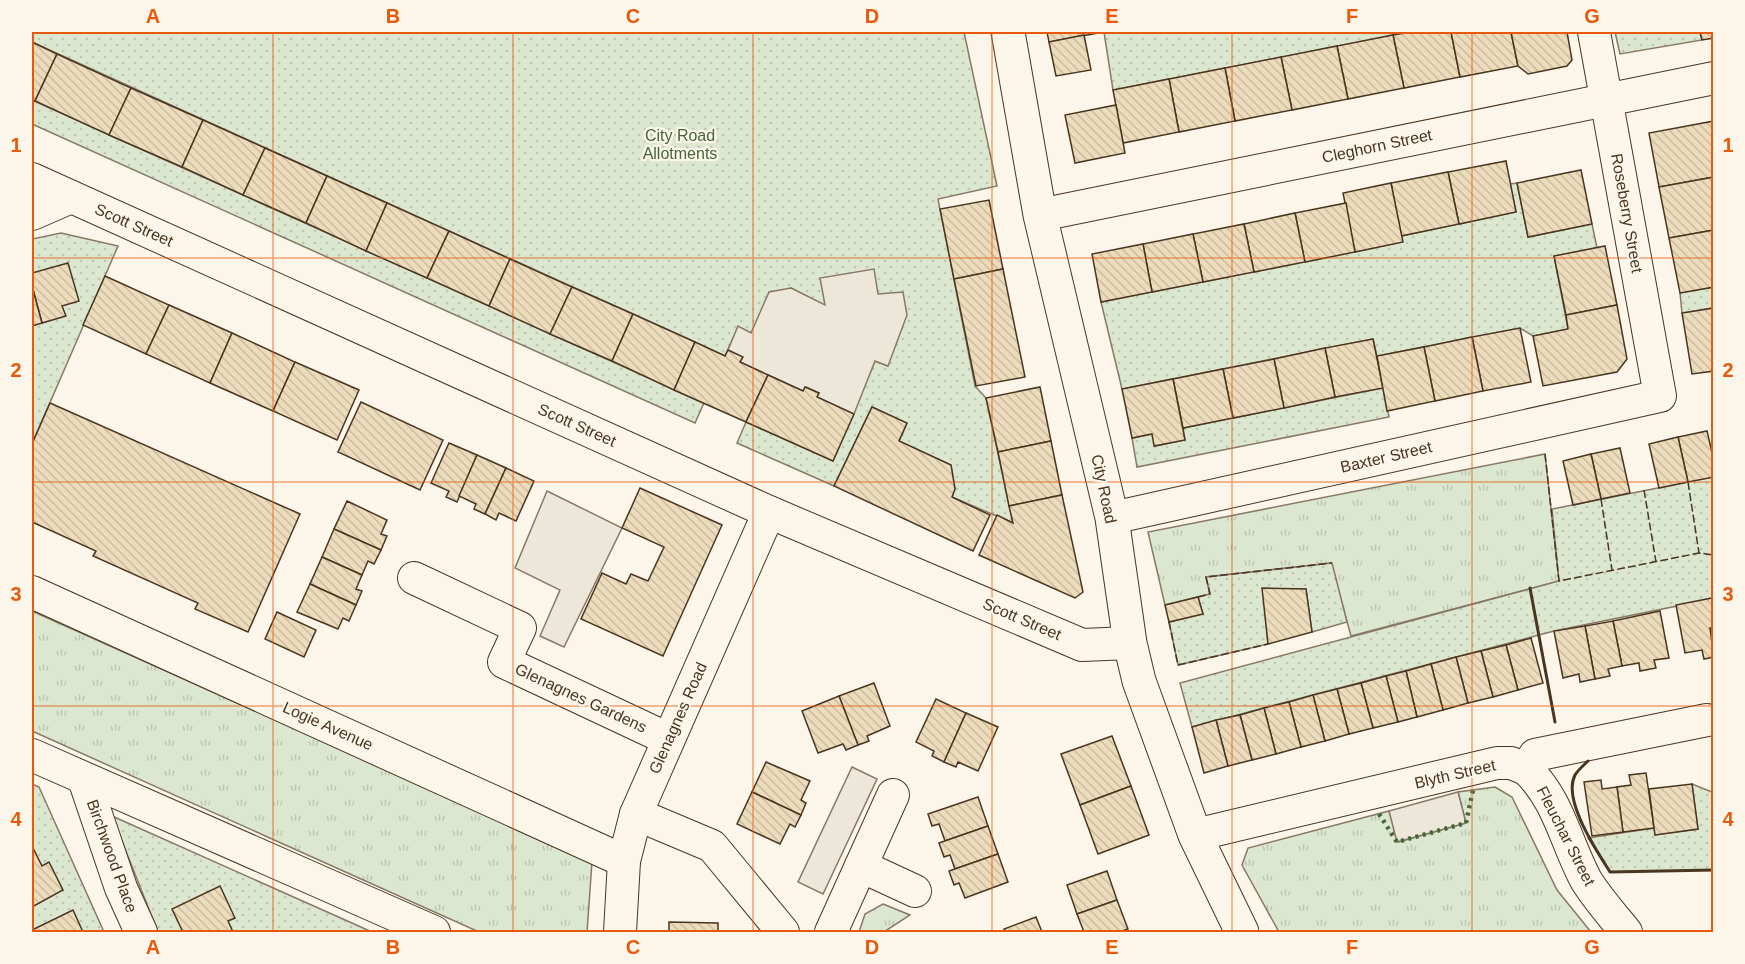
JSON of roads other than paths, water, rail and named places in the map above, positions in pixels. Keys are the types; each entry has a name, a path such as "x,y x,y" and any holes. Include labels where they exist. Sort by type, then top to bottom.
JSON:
{"street":[{"name":"City Road","path":"1008,32 1041,215 1112,518 1130,643 1139,681 1195,835 1242,933"},
{"name":"Roseberry Street","path":"1594,32 1660,396"},
{"name":"Cleghorn Street","path":"1041,215 1713,78"},
{"name":"Scott Street","path":"32,179 769,512 1082,645 1130,643"},
{"path":"32,214 71,197"},
{"name":"Baxter Street","path":"1112,518 1660,396"},
{"name":"Glenagnes Road","path":"620,933 624,861 636,814 769,512"},
{"name":"Glenagnes Gardens","path":"414,579 520,628 504,662 668,739"},
{"name":"Logie Avenue","path":"32,592 624,861"},
{"path":"1526,769 1535,754 1707,720"},
{"path":"32,755 434,933"},
{"name":"Blyth Street","path":"1195,835 1497,763 1511,763 1526,769"},
{"name":"Fleuchar Street","path":"1526,769 1539,781 1550,799 1587,881 1626,933"},
{"name":"Birchwood Place","path":"84,779 121,888 141,933"},
{"path":"831,933 893,795"},
{"path":"636,814 711,846 783,933"},
{"path":"861,866 915,891"}],"park label":[{"name":"City Road Allotments","path":"680,144"}]}
